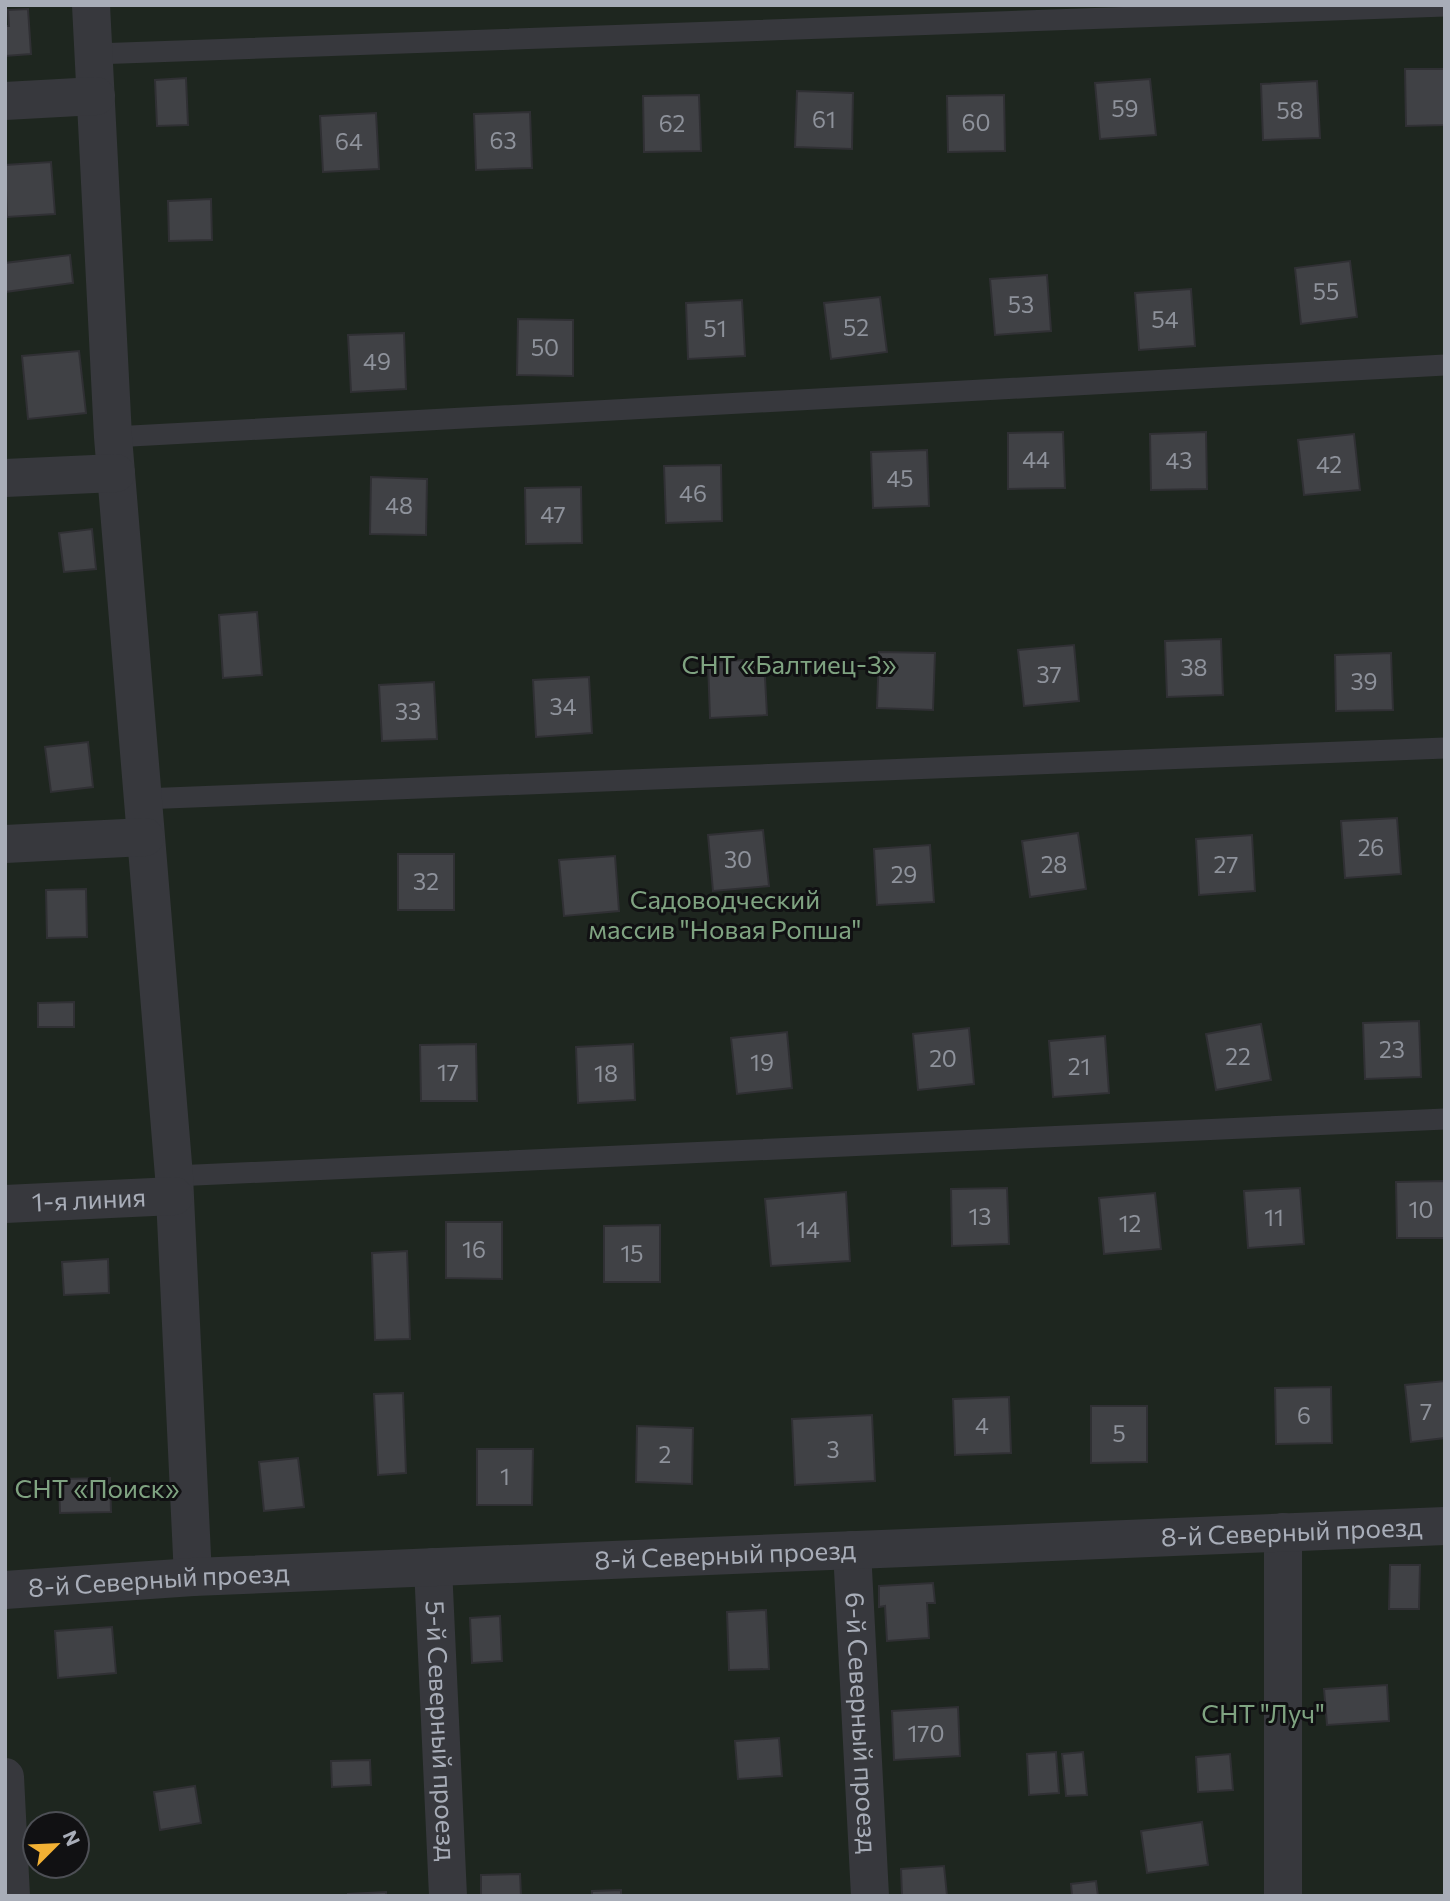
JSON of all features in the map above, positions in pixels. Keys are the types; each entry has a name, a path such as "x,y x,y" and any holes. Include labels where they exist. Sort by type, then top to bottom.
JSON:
{"street":[{"path":"91,5 114,455 174,1186 193,1577"},
{"path":"5,101 96,96"},
{"path":"5,478 114,455"},
{"path":"5,844 145,837"},
{"name":"1-я линия","path":"5,1205 174,1186"},
{"name":"8-й Северный проезд","path":"5,1590 193,1577 1445,1526"},
{"path":"1283,1532 1283,1896"},
{"name":"6-й Северный проезд","path":"852,1550 870,1896"},
{"name":"5-й Северный проезд","path":"433,1567 448,1896"},
{"path":"5,1777 11,1896"}],"lane":[{"path":"94,54 1445,6"},
{"path":"114,455 1445,365"},
{"path":"142,799 1445,748"},
{"path":"174,1186 1445,1119"}],"green space":[{"name":"Садоводческий массив \"Новая Ропша\"","path":"5,5 1445,5 1445,1896 5,1896"}],"building":[{"path":"28,9 31,54 5,56 8,10"},
{"path":"1405,69 1445,69 1445,125 1406,126"},
{"path":"186,78 188,125 157,126 155,80"},
{"path":"1150,79 1156,135 1100,139 1095,83"},
{"path":"1317,81 1320,138 1263,140 1261,84"},
{"path":"797,91 853,93 852,149 795,147"},
{"path":"699,95 701,151 644,152 643,96"},
{"path":"1004,95 1005,151 948,152 947,96"},
{"path":"530,112 532,168 476,170 474,114"},
{"path":"376,113 379,169 323,172 320,116"},
{"path":"51,162 55,214 7,217 5,165"},
{"path":"211,199 212,240 169,241 168,201"},
{"path":"70,255 73,283 5,292 5,263"},
{"path":"1350,261 1357,317 1301,324 1295,268"},
{"path":"1047,275 1051,331 995,335 990,279"},
{"path":"1191,289 1195,346 1139,350 1135,293"},
{"path":"880,297 887,352 831,359 824,303"},
{"path":"742,300 745,356 688,359 686,303"},
{"path":"518,319 573,320 573,376 517,375"},
{"path":"404,333 406,389 351,392 348,335"},
{"path":"79,351 86,413 28,419 22,356"},
{"path":"1063,432 1065,488 1008,489 1008,433"},
{"path":"1206,432 1207,489 1151,490 1150,434"},
{"path":"1354,434 1360,490 1304,495 1298,440"},
{"path":"927,450 929,506 873,508 871,452"},
{"path":"721,465 722,521 666,523 664,466"},
{"path":"371,477 427,479 426,535 370,534"},
{"path":"581,487 582,543 526,544 525,488"},
{"path":"92,529 96,569 64,572 59,533"},
{"path":"257,612 262,675 223,678 219,615"},
{"path":"1221,639 1223,695 1167,697 1165,641"},
{"path":"1074,645 1079,701 1024,706 1018,650"},
{"path":"879,652 935,653 933,710 877,708"},
{"path":"1391,653 1393,710 1336,711 1335,655"},
{"path":"764,659 767,715 710,718 708,662"},
{"path":"589,677 592,733 536,737 533,680"},
{"path":"434,682 437,739 382,741 379,685"},
{"path":"88,742 93,787 51,792 45,747"},
{"path":"1397,818 1401,874 1345,878 1341,821"},
{"path":"763,830 769,886 713,891 708,835"},
{"path":"1078,833 1086,889 1030,897 1022,841"},
{"path":"1252,835 1255,891 1199,895 1196,839"},
{"path":"930,845 934,902 877,905 874,849"},
{"path":"398,854 454,854 454,910 398,910"},
{"path":"615,856 619,911 564,916 559,860"},
{"path":"86,889 87,937 47,938 46,890"},
{"path":"74,1002 74,1027 38,1027 38,1003"},
{"path":"1419,1021 1421,1077 1365,1079 1363,1023"},
{"path":"1261,1024 1271,1080 1216,1090 1206,1034"},
{"path":"969,1028 974,1084 918,1090 913,1034"},
{"path":"787,1032 792,1088 737,1094 731,1038"},
{"path":"1105,1036 1109,1093 1053,1097 1049,1041"},
{"path":"476,1044 477,1101 421,1101 420,1045"},
{"path":"633,1044 635,1100 578,1103 576,1047"},
{"path":"1445,1181 1445,1238 1397,1238 1396,1182"},
{"path":"1007,1188 1009,1244 952,1246 951,1189"},
{"path":"1300,1188 1304,1244 1248,1248 1244,1191"},
{"path":"846,1192 850,1261 771,1266 765,1199"},
{"path":"1155,1193 1161,1249 1104,1254 1099,1198"},
{"path":"446,1222 502,1222 502,1279 446,1278"},
{"path":"660,1225 660,1282 604,1282 604,1226"},
{"path":"407,1251 410,1339 375,1340 372,1253"},
{"path":"108,1259 109,1293 64,1295 62,1262"},
{"path":"1445,1381 1445,1438 1411,1442 1405,1385"},
{"path":"1331,1387 1332,1443 1276,1444 1275,1388"},
{"path":"403,1393 406,1473 378,1475 374,1394"},
{"path":"1009,1397 1011,1453 955,1455 953,1399"},
{"path":"1091,1406 1147,1406 1147,1462 1091,1463"},
{"path":"872,1415 875,1481 795,1485 792,1419"},
{"path":"637,1426 693,1428 692,1484 636,1482"},
{"path":"477,1449 533,1449 532,1505 477,1505"},
{"path":"298,1458 304,1507 264,1511 259,1462"},
{"path":"110,1478 111,1512 60,1513 59,1479"},
{"path":"1390,1565 1420,1565 1419,1609 1389,1609"},
{"path":"933,1583 935,1603 927,1603 929,1638 887,1641 885,1606 879,1607 879,1586"},
{"path":"766,1610 769,1669 729,1670 727,1612"},
{"path":"500,1616 502,1661 472,1663 470,1618"},
{"path":"112,1627 116,1673 58,1678 55,1631"},
{"path":"1387,1685 1389,1721 1327,1725 1324,1689"},
{"path":"958,1707 960,1756 894,1760 892,1711"},
{"path":"779,1738 782,1776 738,1779 735,1741"},
{"path":"1056,1752 1059,1793 1029,1795 1027,1754"},
{"path":"1083,1752 1087,1795 1066,1796 1062,1754"},
{"path":"1230,1754 1233,1790 1198,1792 1196,1757"},
{"path":"370,1760 371,1785 332,1787 331,1761"},
{"path":"195,1786 201,1823 160,1830 154,1792"},
{"path":"1202,1822 1208,1865 1147,1873 1141,1831"},
{"path":"944,1866 947,1896 902,1896 901,1869"},
{"path":"520,1874 521,1896 481,1896 481,1875"},
{"path":"1096,1881 1098,1896 1072,1896 1071,1884"},
{"path":"621,1890 621,1896 592,1896 592,1891"},
{"path":"386,1892 386,1896 348,1896 348,1894"}],"park label":[{"name":"СНТ «Балтиец-3»","path":"789,665"},
{"name":"СНТ «Поиск»","path":"97,1489"},
{"name":"СНТ \"Луч\"","path":"1263,1714"}]}
